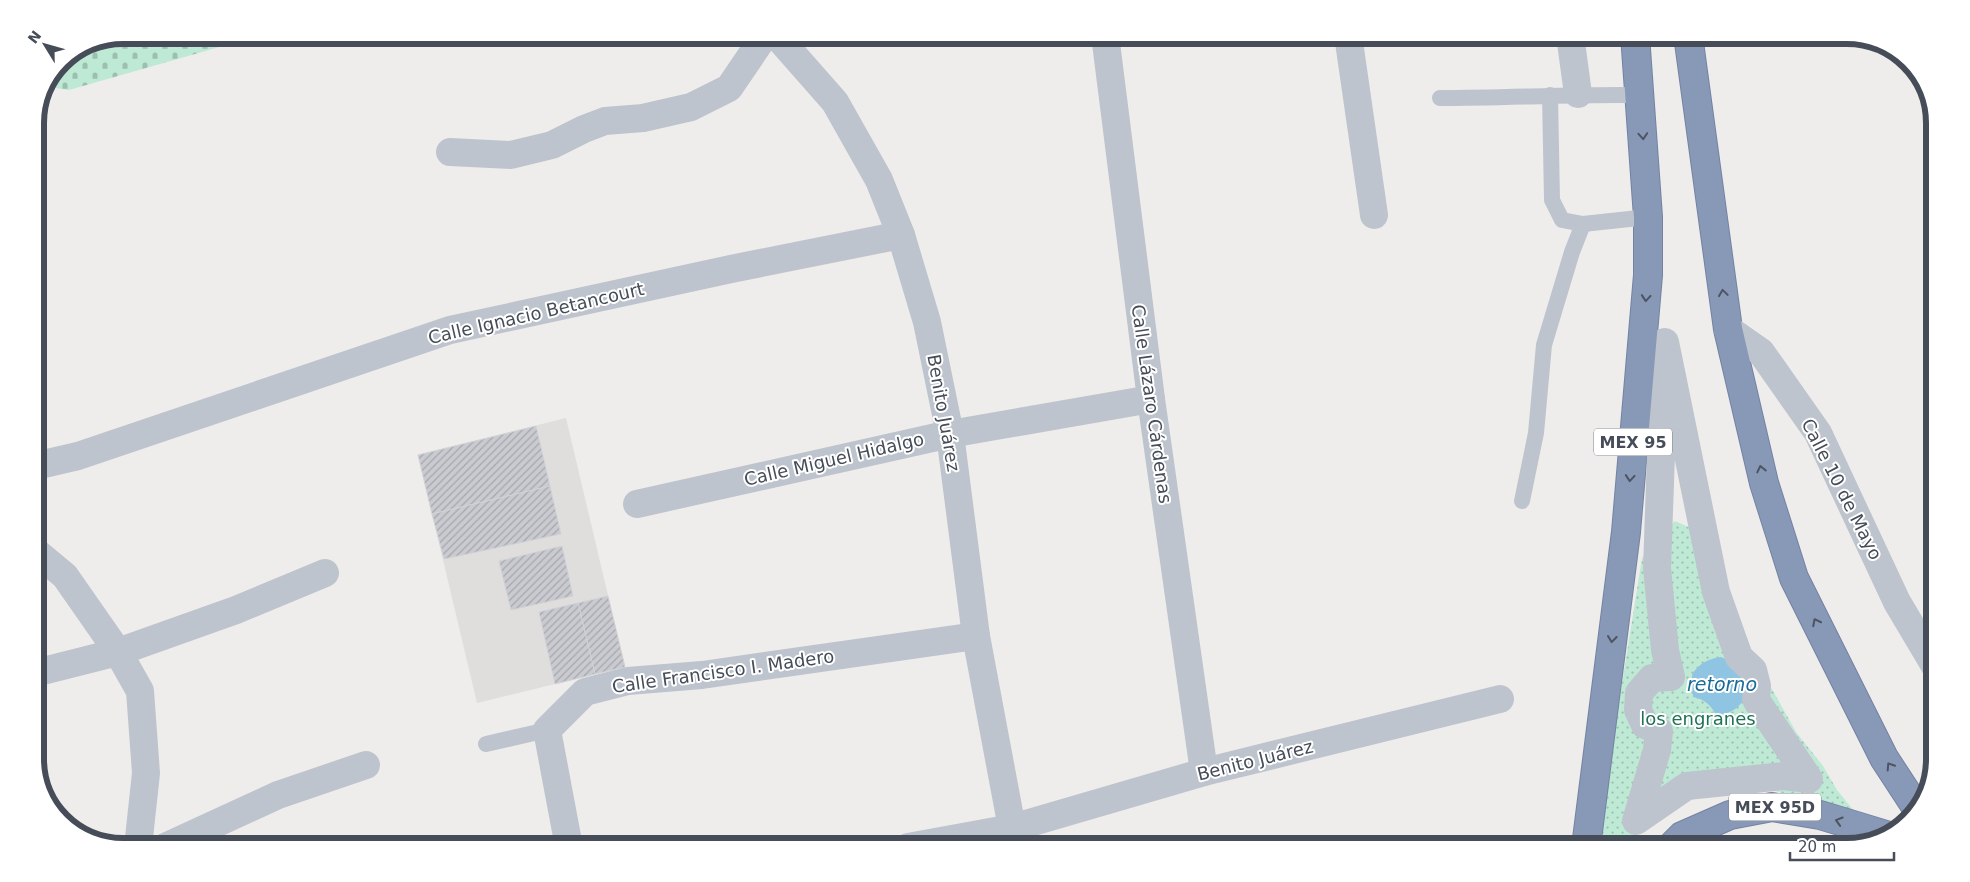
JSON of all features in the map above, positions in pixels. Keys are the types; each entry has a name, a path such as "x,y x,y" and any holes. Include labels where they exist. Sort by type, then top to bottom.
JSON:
{"highway":[{"name":"MEX 95","path":"1587,838 1626,532 1648,275 1648,217 1636,44"},
{"path":"1689,44 1728,329 1764,483 1794,578 1884,758 1913,803"},
{"name":"MEX 95D","path":"1680,838 1730,814 1772,806 1820,815 1877,832"}],"street":[{"path":"450,152 511,155 552,145 605,121 643,118 691,107 729,88 759,44"},
{"name":"Benito Juárez","path":"784,44 835,102 879,180 901,235 927,322 950,434 976,636 1015,837 1204,772 1500,700"},
{"name":"Calle Lázaro Cárdenas","path":"1106,44 1151,399 1204,772"},
{"path":"1349,44 1374,214"},
{"path":"1571,44 1578,94"},
{"name":"Calle Ignacio Betancourt","path":"44,464 78,456 450,330 730,269 901,235"},
{"name":"Calle 10 de Mayo","path":"1728,329 1761,352 1818,433 1898,602 1926,631"},
{"path":"1665,342 1716,592 1739,657 1753,670 1757,686 1756,699 1809,779 1783,776 1687,786 1636,821 1657,750 1659,731 1645,725 1638,710 1639,693 1652,678 1671,677 1665,650 1657,568 1665,342"},
{"name":"Calle Miguel Hidalgo","path":"637,504 950,434 1151,399"},
{"path":"44,558 65,576 118,652 140,690 146,773 139,838"},
{"path":"44,670 118,652 236,610 325,573"},
{"name":"Calle Francisco I. Madero","path":"547,730 585,692 628,681 702,675 976,636"},
{"path":"547,730 567,838"},
{"path":"185,838 278,795 366,765"}],"lane":[{"path":"1440,98 1578,94 1640,95"},
{"path":"1550,95 1552,200 1562,220 1583,224 1648,217"},
{"path":"1522,501 1536,433 1544,345 1572,252 1583,224"},
{"path":"486,744 547,730"}],"shaded area":[{"path":"566,418 625,667 477,703 418,455"}],"green space":[{"path":"113,44 224,44 223,46 69,90 52,87 60,75 65,70 70,70 70,64 83,54"},
{"name":"los engranes","path":"1675,521 1709,536 1754,657 1796,732 1823,766 1837,790 1859,817 1772,790 1685,800 1632,838 1597,838 1642,558"}],"water":[{"name":"retorno","path":"1721,657 1739,665 1746,696 1734,710 1716,715 1707,703 1693,697 1692,675 1704,662"}],"building":[{"path":"536,426 550,486 432,514 418,455"},
{"path":"550,486 561,534 444,559 432,514"},
{"path":"562,546 573,596 511,610 499,561"},
{"path":"608,596 625,667 595,674 578,603"},
{"path":"578,603 595,674 555,684 539,612"}]}
